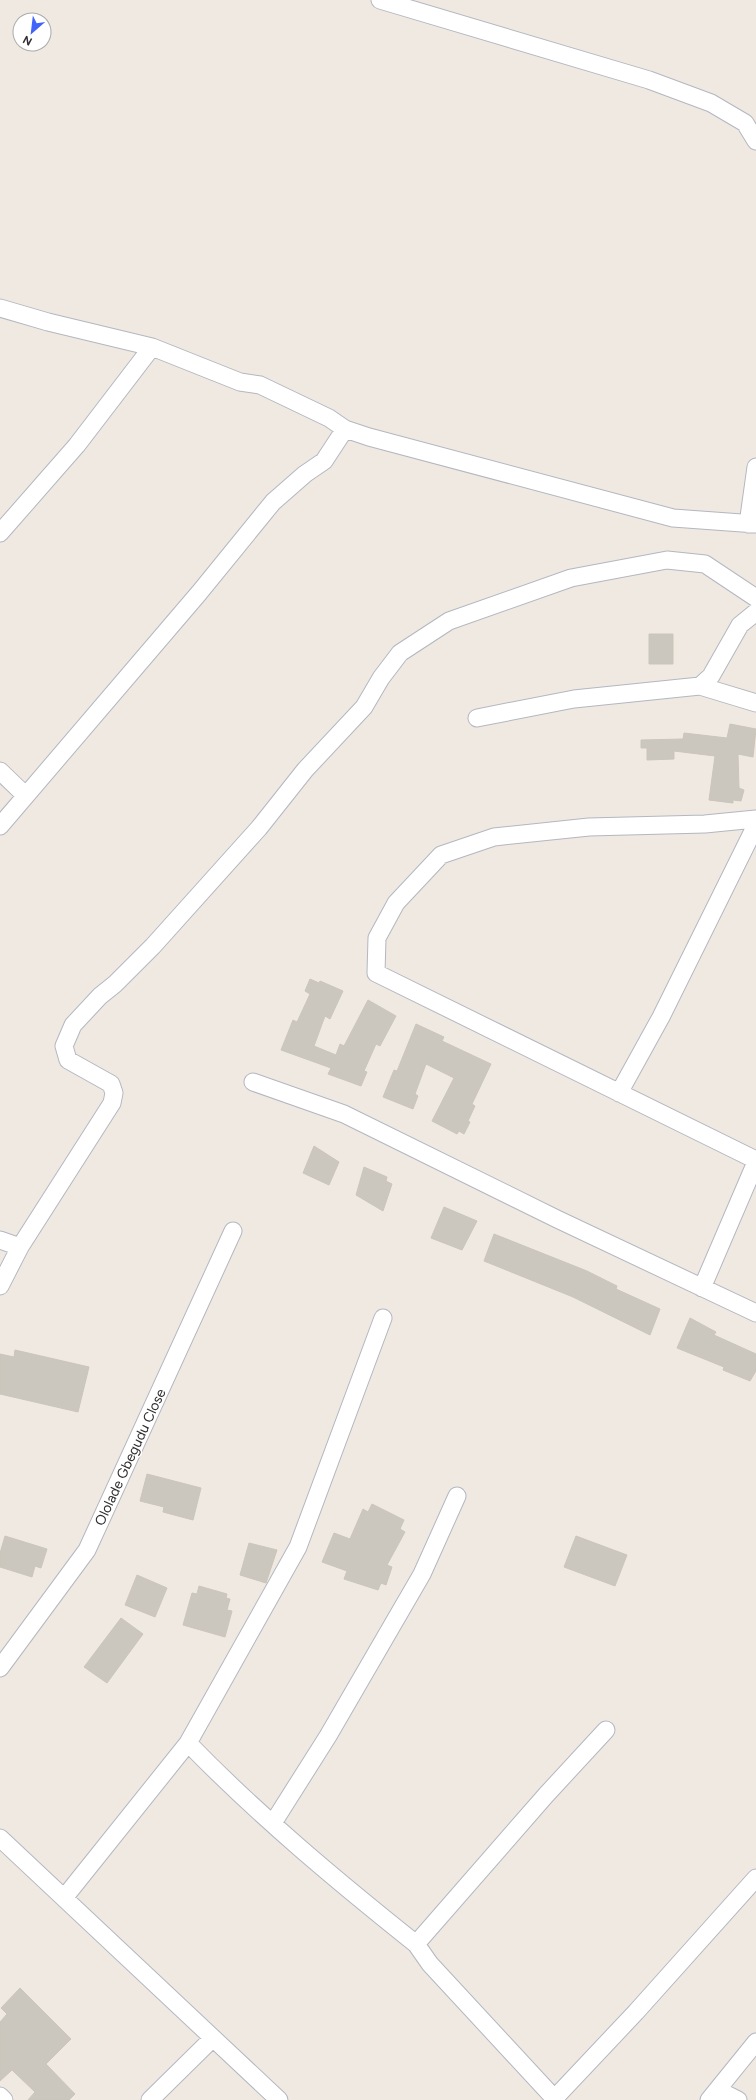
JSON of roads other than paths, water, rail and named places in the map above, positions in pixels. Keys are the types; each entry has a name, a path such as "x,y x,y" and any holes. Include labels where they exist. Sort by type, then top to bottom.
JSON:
{"street":[{"path":"380,0 649,80 711,103 745,124 756,141"},
{"path":"0,308 48,322 152,347 240,382 260,385 329,418 345,429 673,518 752,524 756,467"},
{"path":"0,533 78,445 152,347"},
{"path":"0,826 199,593 273,502 305,474 324,461 345,429"},
{"path":"0,1286 20,1247 112,1103 114,1093 111,1084 68,1060 64,1046 73,1025 100,996 115,984 154,946 259,828 305,770 364,707 381,678 400,653 449,621 571,578 667,560 705,564 756,598"},
{"path":"700,686 711,676 740,625 756,612"},
{"path":"478,718 574,699 700,686 756,703"},
{"path":"0,771 25,795"},
{"path":"702,1288 756,1161 376,973 377,938 396,903 441,855 494,837 589,826 705,824 756,819"},
{"path":"619,1093 661,1017 756,825"},
{"path":"252,1082 344,1114 756,1313"},
{"name":"Ololade Gbegudu Close","path":"0,1668 87,1550 233,1231"},
{"path":"0,1240 20,1247"},
{"path":"64,1898 188,1744 298,1547 383,1318"},
{"path":"273,1823 328,1736 422,1574 457,1496"},
{"path":"416,1944 546,1795 606,1730"},
{"path":"188,1744 232,1789 273,1823 346,1888 416,1944 430,1964 553,2099 636,2012 756,1878"},
{"path":"0,1838 279,2100"},
{"path":"150,2100 213,2038"},
{"path":"738,2100 713,2095 756,2042"},
{"path":"0,2096 4,2100"}]}
